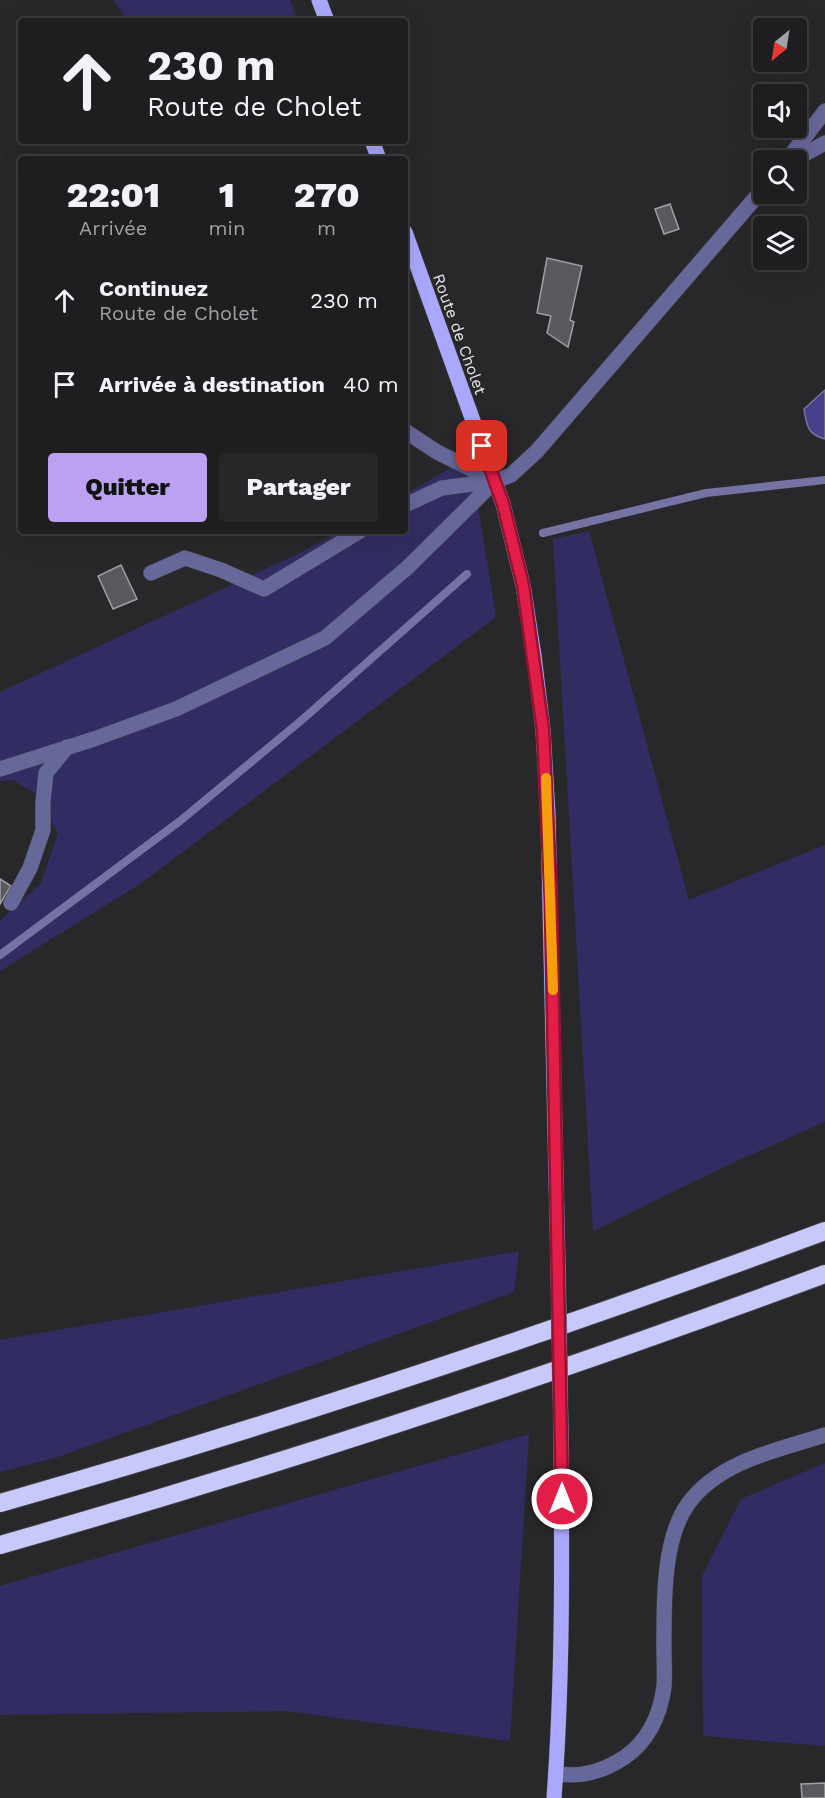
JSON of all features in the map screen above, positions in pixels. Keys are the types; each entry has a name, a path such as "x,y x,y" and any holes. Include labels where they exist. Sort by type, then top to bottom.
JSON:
{"highway":[{"path":"0,1503 296,1414 494,1350 825,1231"},
{"path":"0,1545 104,1516 307,1453 496,1391 825,1274"}],"main road":[{"path":"319,0 326,18"},
{"name":"Route de Cholet","path":"408,240 503,504 523,585 543,730 548,815 561,1435 562,1605 554,1798"}],"street":[{"path":"795,150 825,111"},
{"path":"807,153 825,144"},
{"path":"408,504 442,488 495,481 511,475 537,451 753,201"},
{"path":"408,433 437,452 495,481"},
{"path":"0,769 176,709 325,638 408,567 495,481"},
{"path":"151,573 185,558 221,570 264,589 355,534"},
{"path":"11,903 30,868 43,830 46,773 67,747"},
{"path":"556,1774 584,1774 614,1765 632,1752 647,1735 657,1716 664,1687 669,1553 676,1524 689,1503 708,1483 729,1469 825,1435"}],"shaded area":[{"path":"114,0 290,0 297,18 125,18"},
{"path":"825,390 825,439 811,432 804,409"},
{"path":"470,457 496,617 140,884 0,971 0,921 41,883 58,834 38,795 13,780 0,781 0,692 300,553 335,534 408,534 408,492"},
{"path":"589,531 689,900 825,845 825,1122 741,1159 593,1231 553,539"},
{"path":"519,1251 514,1292 58,1457 0,1472 0,1340"},
{"path":"529,1434 510,1741 287,1711 0,1715 0,1586"},
{"path":"825,1463 825,1746 703,1736 702,1576 741,1499"}],"building":[{"path":"670,204 679,229 664,234 655,209"},
{"path":"547,258 582,266 570,320 574,322 568,347 547,333 551,316 537,313"},
{"path":"121,565 137,599 113,609 98,576"},
{"path":"0,879 11,886 0,904"},
{"path":"825,1783 825,1798 802,1798 801,1784"}],"waterway":[{"path":"543,533 706,493 825,480"},
{"path":"0,955 180,821 303,719 467,574"}],"slow traffic":[{"path":"546,778 553,990"}],"route":[{"path":"482,446 503,504 523,585 543,730 551,900 562,1499"}]}
